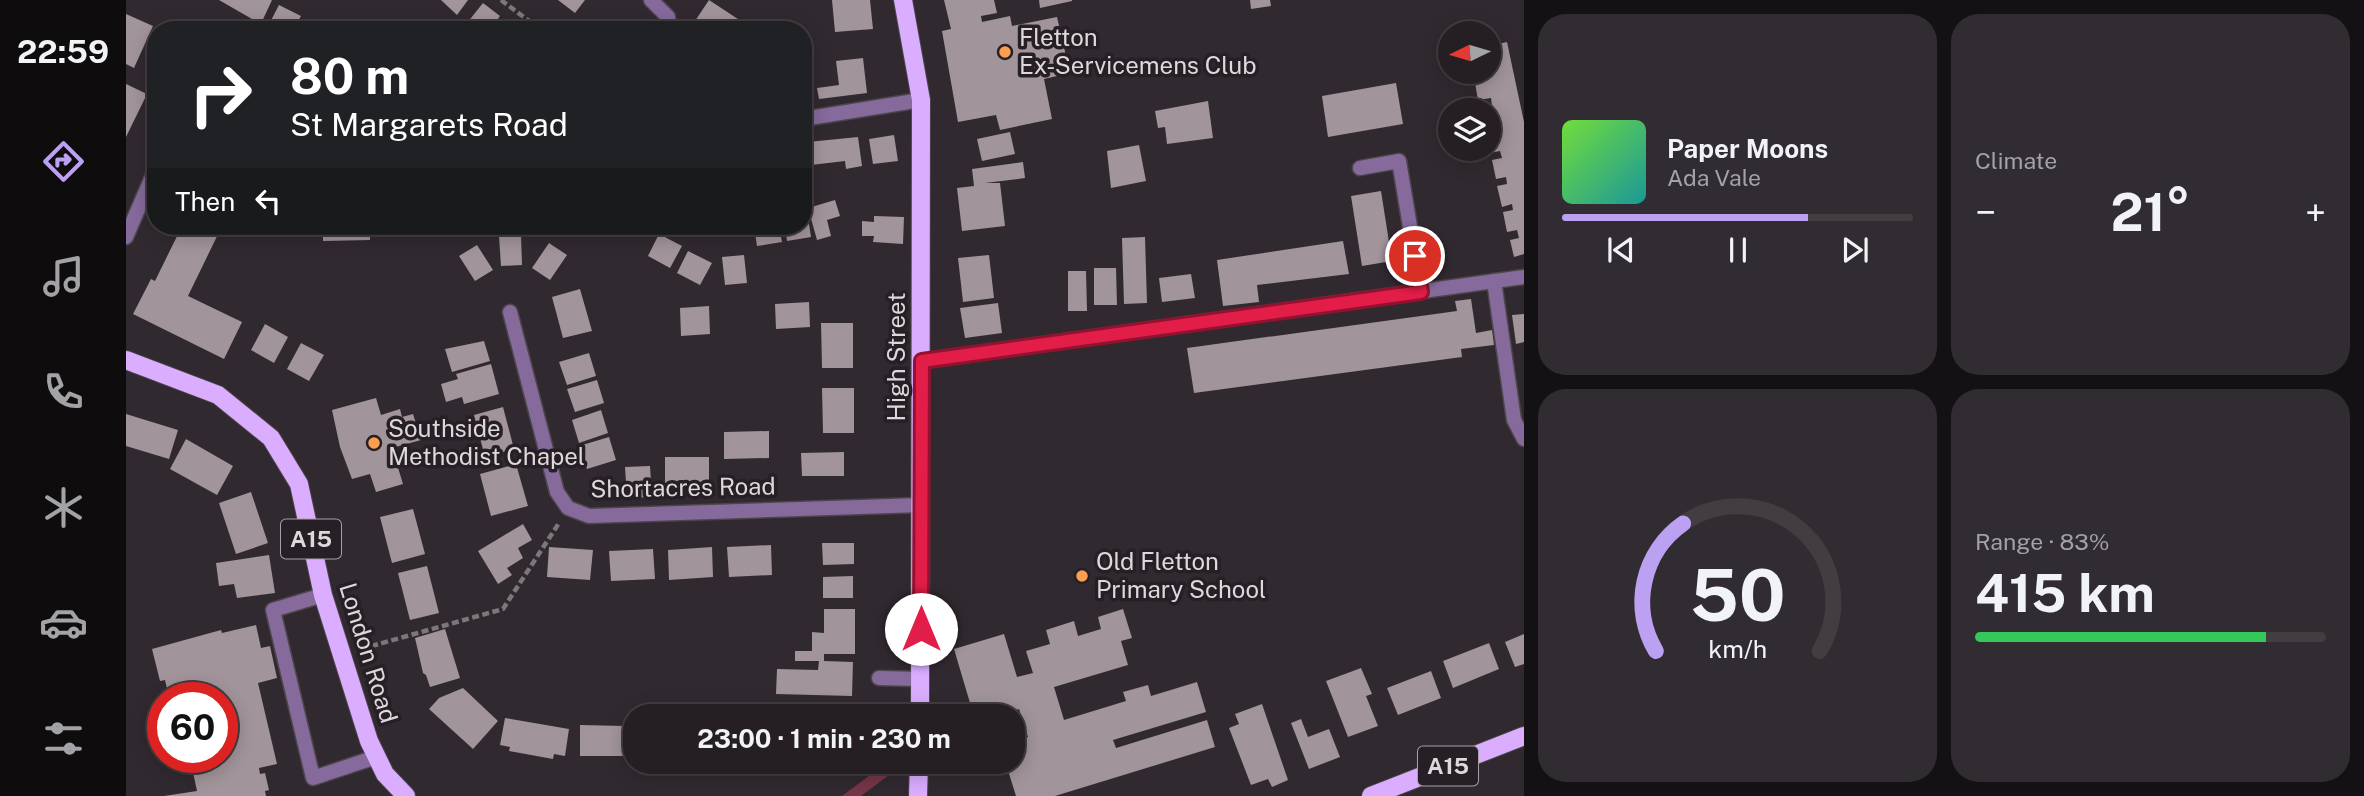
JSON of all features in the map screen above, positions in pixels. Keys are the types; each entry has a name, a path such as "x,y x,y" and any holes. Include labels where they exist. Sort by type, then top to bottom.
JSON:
{"main road":[{"name":"High Street","path":"903,0 921,100 920,704"},
{"name":"London Road","path":"126,360 218,395 271,438 299,484 323,596 340,655 376,757 385,774 406,796"},
{"name":"A15","path":"1371,796 1524,736"},
{"path":"918,796 919,774"}],"street":[{"path":"651,0 669,21"},
{"path":"812,118 921,100"},
{"path":"1360,169 1399,162 1421,292"},
{"path":"126,237 147,189"},
{"path":"922,361 1524,277"},
{"path":"1494,281 1514,420 1524,439"},
{"name":"Shortacres Road","path":"510,312 556,492 568,508 589,516 921,505"},
{"path":"323,596 273,610 313,778 376,757"},
{"path":"879,678 920,679"}],"path":[{"path":"501,0 529,21"},
{"path":"340,655 503,609 568,508"}],"shaded area":[{"path":"872,774 890,774 861,796 842,796"}],"building":[{"path":"219,0 272,0 262,21 251,21 252,19"},
{"path":"441,0 468,0 457,15"},
{"path":"558,0 585,0 575,13"},
{"path":"709,0 741,21 695,21"},
{"path":"832,0 870,0 873,29 835,32"},
{"name":"Fletton Ex-Servicemens Club","path":"944,0 994,0 997,13 981,16 982,22 1010,16 1012,26 1057,17 1070,73 1044,79 1052,119 1000,130 996,115 958,122 942,31 951,29"},
{"path":"1039,0 1072,0 1072,1 1040,8"},
{"path":"1250,0 1270,0 1271,6 1251,9"},
{"path":"483,3 500,16 496,21 469,21"},
{"path":"279,5 301,16 298,21 271,21"},
{"path":"126,14 147,23 147,39 134,68 126,64"},
{"path":"1507,42 1524,122 1524,254 1514,257 1510,240 1519,238 1517,230 1507,232 1503,212 1513,210 1512,204 1502,207 1497,186 1507,184 1506,177 1496,179 1492,161 1501,161 1502,158 1501,98 1478,98 1475,84 1502,84 1502,43"},
{"path":"863,58 867,93 819,99 817,88 839,85 836,61"},
{"path":"1396,83 1403,124 1328,137 1322,96"},
{"path":"126,84 147,94 126,137"},
{"path":"1208,101 1213,138 1167,144 1165,127 1158,128 1155,111"},
{"path":"1010,132 1015,154 982,161 977,139"},
{"path":"894,135 898,161 873,164 869,139"},
{"path":"858,137 862,166 846,169 845,161 812,165 812,142"},
{"path":"1139,145 1146,181 1111,188 1107,151"},
{"path":"1023,162 1025,178 985,183 1000,183 1005,226 962,231 957,188 974,186 972,169"},
{"path":"1381,191 1392,261 1362,266 1351,196"},
{"path":"835,200 840,216 827,220 831,236 817,240 812,222 812,207"},
{"path":"874,216 904,217 903,244 873,242 874,236 862,236 862,221 874,222"},
{"path":"178,235 218,235 188,296 242,322 224,359 133,314 151,279 155,281"},
{"path":"323,235 370,235 370,240 323,241"},
{"path":"521,235 522,265 501,266 499,236"},
{"path":"658,235 682,246 670,268 648,256"},
{"path":"755,235 781,235 782,242 757,246"},
{"path":"786,235 811,235 811,237 787,241"},
{"path":"1145,237 1147,303 1124,304 1122,238"},
{"path":"1343,241 1349,274 1257,285 1259,302 1223,306 1217,260"},
{"path":"549,243 567,255 550,280 532,268"},
{"path":"477,245 493,270 475,281 459,256"},
{"path":"688,251 712,263 700,285 677,273"},
{"path":"744,255 747,283 725,285 722,257"},
{"path":"989,255 994,298 963,302 958,258"},
{"path":"1094,268 1116,268 1117,305 1094,305"},
{"path":"1068,271 1086,271 1087,311 1068,311"},
{"path":"1191,274 1195,298 1162,302 1159,278"},
{"path":"580,289 592,331 563,338 552,297"},
{"path":"1471,299 1476,333 1492,330 1494,345 1461,349 1462,357 1194,393 1187,348 1457,311 1455,301"},
{"path":"809,302 810,327 776,329 775,304"},
{"path":"998,303 1002,333 965,338 960,308"},
{"path":"709,306 710,334 681,336 680,308"},
{"path":"1524,314 1524,342 1516,344 1512,315"},
{"path":"821,323 853,323 853,368 822,368"},
{"path":"265,324 288,337 274,363 251,350"},
{"path":"484,341 490,361 452,372 445,349"},
{"path":"301,343 324,355 309,381 287,369"},
{"path":"589,353 596,376 567,385 559,362"},
{"path":"491,364 499,394 464,404 462,397 446,402 441,384 458,379 456,374"},
{"path":"597,380 604,403 575,412 567,389"},
{"path":"822,388 854,388 854,433 823,433"},
{"name":"Southside Methodist Chapel","path":"376,398 381,415 400,409 402,417 413,414 421,440 392,448 403,484 376,492 370,474 352,479 340,447 332,410"},
{"path":"503,407 514,449 485,457 474,415"},
{"path":"601,410 608,433 579,443 572,420"},
{"path":"126,414 178,430 169,459 126,446"},
{"path":"769,431 769,458 724,459 724,432"},
{"path":"609,437 616,460 587,469 579,446"},
{"path":"186,439 233,466 217,495 170,469"},
{"path":"844,452 844,476 802,476 801,453"},
{"path":"665,457 709,457 709,487 665,487"},
{"path":"516,464 528,506 491,516 480,474"},
{"path":"650,466 652,497 627,498 625,467"},
{"path":"251,492 268,543 236,554 219,503"},
{"path":"413,509 425,554 392,563 380,517"},
{"path":"523,524 532,540 518,548 523,558 507,568 512,575 498,584 478,551"},
{"path":"822,543 854,543 854,564 823,565"},
{"path":"771,545 772,575 729,577 727,547"},
{"path":"549,547 593,550 590,580 547,577"},
{"path":"712,547 713,577 669,580 668,550"},
{"path":"653,549 655,579 611,581 609,551"},
{"path":"269,555 275,593 237,598 234,584 219,586 216,563"},
{"path":"427,566 439,613 410,620 398,573"},
{"path":"853,576 853,598 823,598 823,577"},
{"path":"824,609 855,609 855,654 824,654 824,661 853,662 852,696 776,694 777,669 818,670 819,661 795,661 795,651 812,651 812,632 824,633"},
{"name":"Old Fletton Primary School","path":"1123,609 1132,638 1121,641 1128,665 1054,687 1064,720 1126,701 1123,692 1148,685 1151,696 1197,682 1206,712 1113,740 1116,748 1207,720 1215,747 1055,796 1016,796 1009,774 1025,774 1025,738 1028,737 1025,728 1025,704 970,704 954,649 1004,634 1017,677 1033,673 1026,651 1050,644 1046,630 1074,621 1078,636 1101,629 1098,617"},
{"path":"256,625 261,648 270,646 277,678 258,683 277,764 259,768 260,774 265,773 269,790 265,791 266,796 164,796 197,791 193,773 238,773 238,682 160,681 152,649 221,630 222,633"},
{"path":"445,629 460,678 430,687 423,673 415,638"},
{"path":"1524,634 1524,664 1515,667 1505,642"},
{"path":"1489,643 1499,669 1453,688 1443,661"},
{"path":"1361,668 1372,694 1366,696 1378,726 1348,737 1326,681"},
{"path":"1431,671 1441,698 1398,715 1387,688"},
{"path":"463,688 498,721 473,749 429,709 439,698"},
{"path":"1262,704 1288,780 1272,787 1268,779 1251,785 1229,728 1239,724 1235,714"},
{"path":"505,718 569,729 565,756 554,754 553,759 509,751 510,747 500,745"},
{"path":"1301,719 1308,737 1329,729 1340,757 1309,769 1291,723"},
{"path":"580,725 623,726 623,756 580,756"}],"place":[{"name":"Fletton Ex-Servicemens Club","path":"1005,52"},
{"name":"Southside Methodist Chapel","path":"374,443"},
{"name":"Old Fletton Primary School","path":"1082,576"}],"route":[{"path":"921,629 922,361 1421,292 1415,256"}]}
